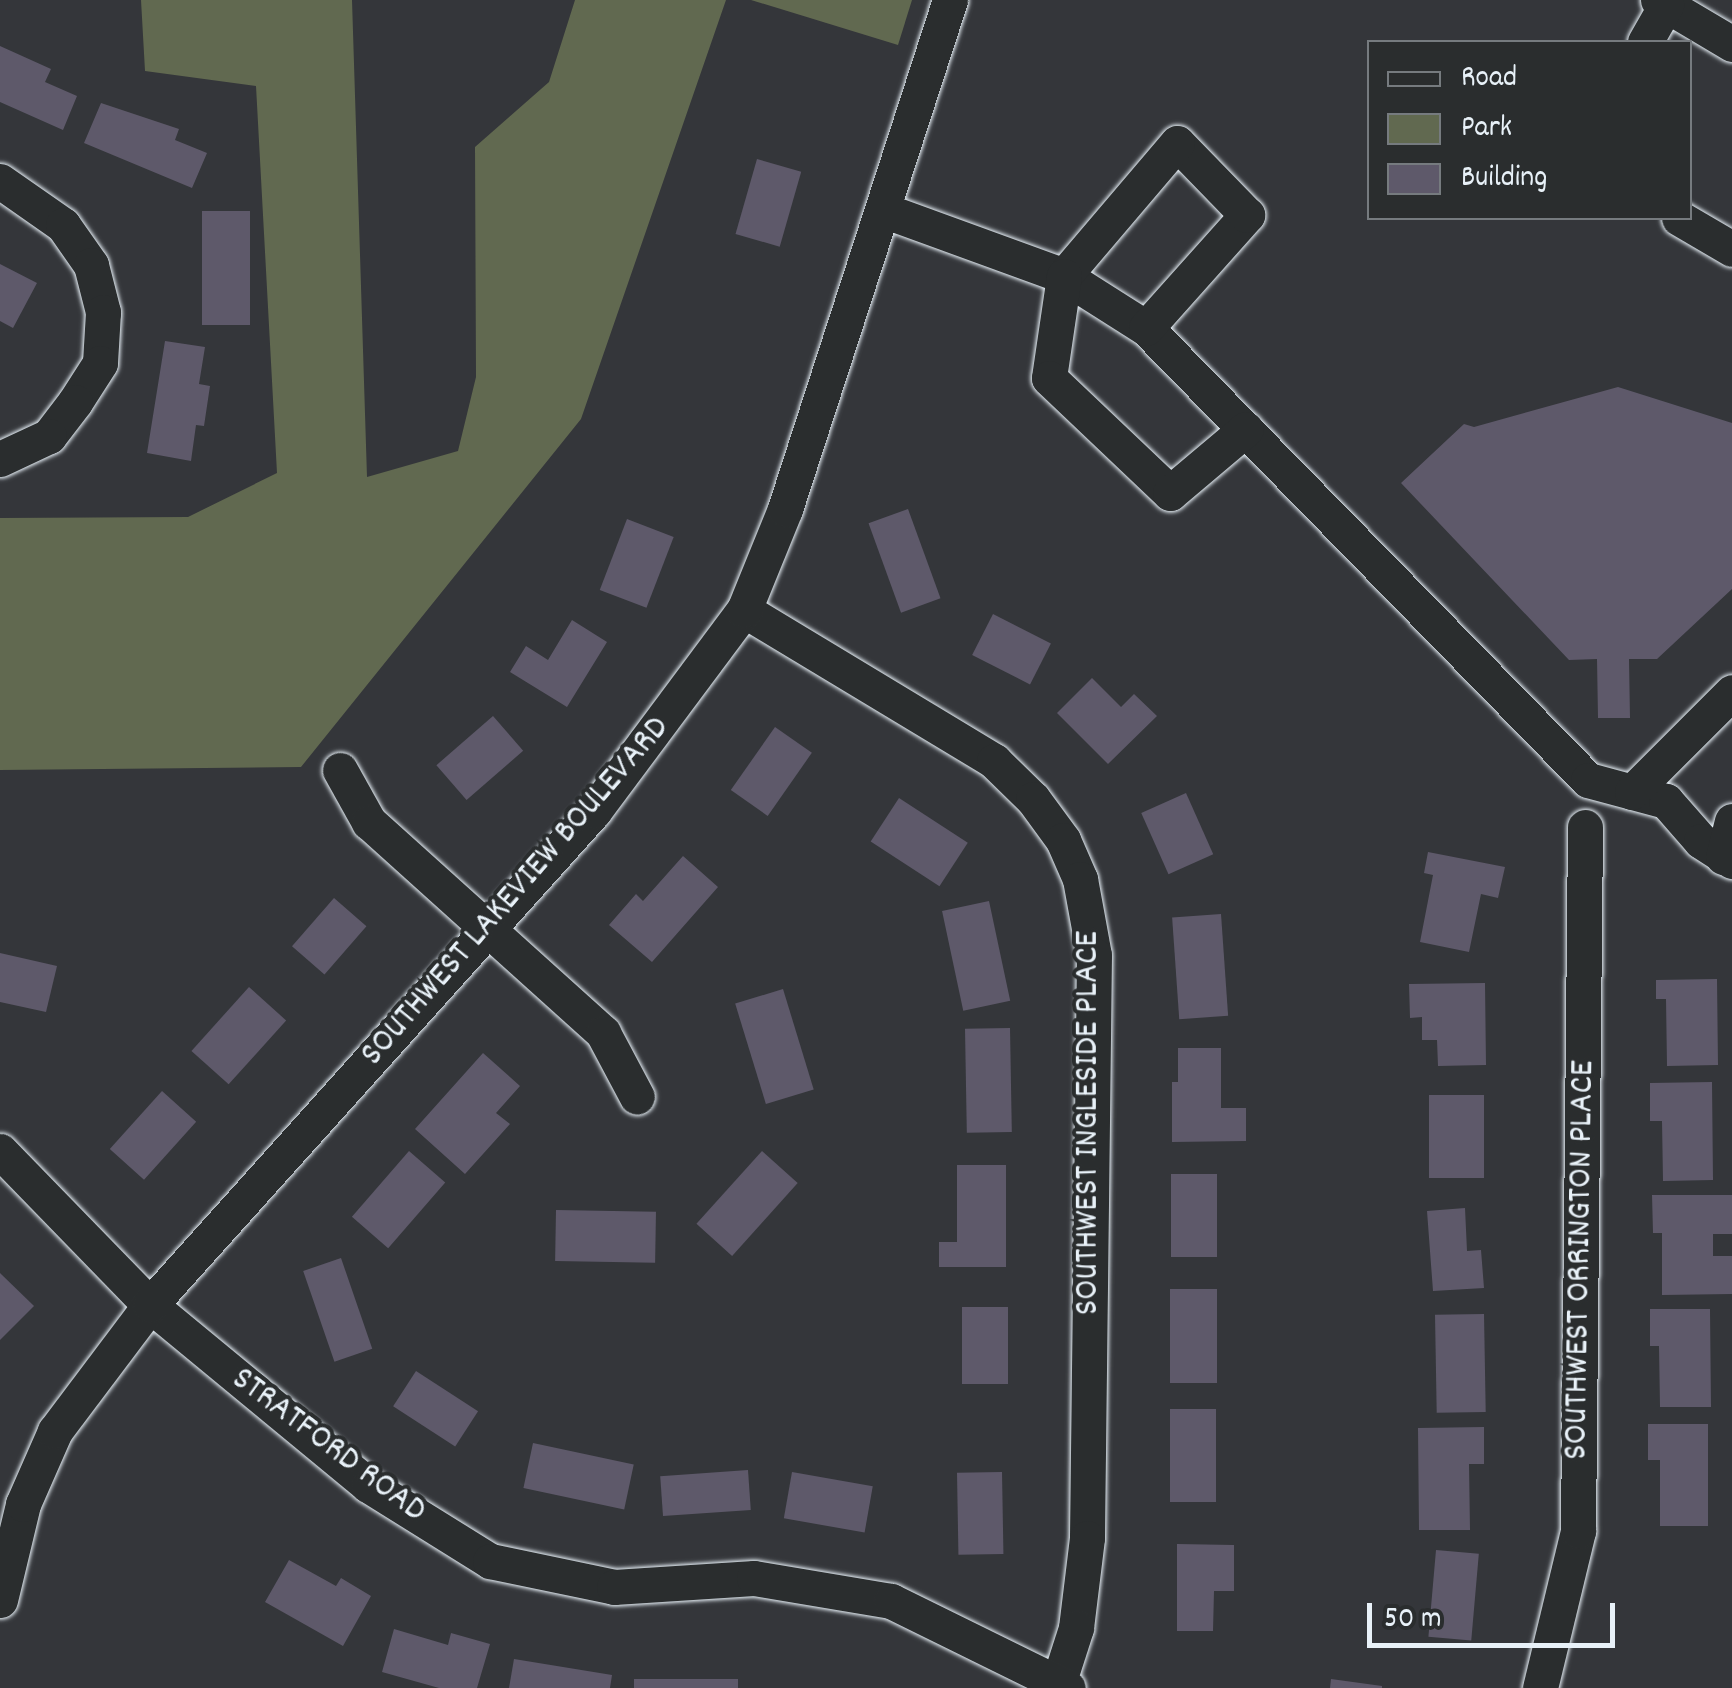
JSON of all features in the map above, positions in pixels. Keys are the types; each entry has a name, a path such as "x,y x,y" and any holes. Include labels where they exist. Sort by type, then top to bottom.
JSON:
{"street":[{"name":"SOUTHWEST LAKEVIEW BOULEVARD","path":"0,1600 23,1504 54,1431 150,1306 606,797 744,610 785,509 950,0"},
{"path":"1646,40 1662,2 1732,44"},
{"path":"1146,328 1246,215 1176,143 1064,276 1049,378 1170,492 1246,429"},
{"path":"0,181 63,224 91,265 103,312 100,363 76,402 49,436 0,458"},
{"path":"884,210 1064,276 1146,328 1588,780 1666,801 1701,841 1727,859 1732,822"},
{"path":"1682,220 1732,249"},
{"name":"SOUTHWEST INGLESIDE PLACE","path":"744,610 994,761 1053,826 1080,879 1094,956 1087,1538 1076,1628 1063,1686"},
{"path":"1632,792 1732,692"},
{"path":"340,770 369,822 603,1033 638,1098"},
{"name":"SOUTHWEST ORRINGTON PLACE","path":"1540,1688 1578,1531 1585,827"},
{"name":"STRATFORD ROAD","path":"0,1152 150,1306 368,1485 490,1560 614,1586 754,1578 891,1600 1063,1686"}],"green space":[{"path":"141,0 352,0 367,477 458,451 476,377 475,147 549,82 575,0 726,0 581,419 301,767 0,770 0,518 188,517 277,473 256,86 145,71"},
{"path":"751,0 912,0 898,45"}],"building":[{"path":"0,46 51,69 45,82 77,96 63,130 0,102"},
{"path":"101,103 179,129 175,140 207,153 192,188 84,143"},
{"path":"757,159 801,172 780,247 736,234"},
{"path":"202,211 250,211 250,325 202,325"},
{"path":"0,264 37,283 13,328 0,321"},
{"path":"165,341 205,347 199,384 210,386 204,426 196,425 191,461 147,453"},
{"path":"1618,387 1732,423 1732,589 1657,659 1629,659 1630,718 1598,718 1597,659 1569,660 1401,483 1464,424 1474,427"},
{"path":"908,509 940,598 901,613 869,523"},
{"path":"627,519 674,537 646,608 600,590"},
{"path":"993,614 1051,644 1030,684 972,655"},
{"path":"572,620 607,642 567,707 510,672 526,646 548,660"},
{"path":"1092,678 1121,707 1134,694 1157,716 1108,764 1057,713"},
{"path":"493,716 523,751 467,800 436,765"},
{"path":"775,727 812,753 768,816 731,790"},
{"path":"1186,793 1213,854 1168,874 1141,813"},
{"path":"899,798 968,843 939,886 871,842"},
{"path":"1428,852 1505,867 1498,898 1481,894 1469,952 1420,942 1433,875 1424,873"},
{"path":"683,856 718,887 652,962 609,925 636,894 643,901"},
{"path":"334,898 366,926 324,975 292,946"},
{"path":"989,901 1010,1001 963,1011 942,911"},
{"path":"1221,914 1228,1016 1179,1019 1172,917"},
{"path":"0,953 57,966 46,1012 0,1002"},
{"path":"1717,979 1718,1065 1667,1066 1666,999 1656,999 1656,980"},
{"path":"1485,983 1486,1065 1438,1066 1437,1040 1422,1040 1422,1017 1410,1018 1409,984"},
{"path":"249,987 286,1020 229,1084 191,1051"},
{"path":"783,989 814,1089 766,1104 735,1004"},
{"path":"1010,1028 1012,1132 967,1133 965,1029"},
{"path":"1178,1048 1221,1048 1221,1108 1246,1108 1246,1141 1172,1142 1172,1082 1178,1082"},
{"path":"483,1053 520,1086 496,1113 510,1124 465,1174 415,1129"},
{"path":"1712,1082 1713,1180 1663,1181 1662,1121 1650,1121 1650,1083"},
{"path":"162,1091 196,1122 144,1180 110,1149"},
{"path":"1429,1095 1484,1095 1484,1178 1429,1178"},
{"path":"409,1151 445,1182 388,1248 352,1217"},
{"path":"762,1151 798,1183 732,1256 696,1224"},
{"path":"957,1165 1006,1165 1006,1267 939,1267 939,1242 957,1242"},
{"path":"1171,1174 1217,1174 1217,1257 1171,1257"},
{"path":"1652,1195 1732,1195 1732,1234 1713,1234 1713,1256 1732,1256 1732,1294 1662,1295 1662,1233 1653,1233"},
{"path":"1465,1208 1467,1251 1481,1250 1484,1288 1433,1291 1427,1211"},
{"path":"556,1210 656,1212 655,1263 555,1261"},
{"path":"341,1258 372,1349 334,1362 303,1271"},
{"path":"0,1273 34,1306 0,1340"},
{"path":"1170,1289 1217,1289 1217,1383 1170,1383"},
{"path":"962,1307 1008,1307 1008,1384 962,1384"},
{"path":"1650,1309 1710,1309 1711,1407 1660,1407 1659,1346 1650,1346"},
{"path":"1484,1314 1486,1412 1437,1413 1435,1315"},
{"path":"416,1371 478,1411 455,1447 393,1406"},
{"path":"1170,1409 1216,1409 1216,1502 1170,1502"},
{"path":"1648,1424 1708,1424 1708,1526 1660,1526 1660,1460 1648,1460"},
{"path":"1484,1427 1484,1464 1469,1464 1470,1530 1419,1530 1418,1428"},
{"path":"533,1443 634,1464 624,1509 523,1488"},
{"path":"748,1470 751,1510 663,1516 660,1476"},
{"path":"792,1472 873,1486 865,1533 784,1518"},
{"path":"1002,1472 1003,1554 958,1555 957,1473"},
{"path":"1177,1544 1234,1545 1234,1591 1214,1591 1213,1631 1177,1631"},
{"path":"1436,1550 1479,1554 1471,1640 1428,1637"},
{"path":"289,1560 336,1586 341,1578 371,1596 343,1646 265,1602"},
{"path":"394,1629 448,1645 451,1633 490,1644 477,1688 439,1688 382,1672"},
{"path":"514,1659 612,1675 610,1688 509,1688"},
{"path":"634,1679 738,1679 738,1688 634,1688"},
{"path":"1331,1679 1382,1686 1382,1688 1330,1688"}]}
